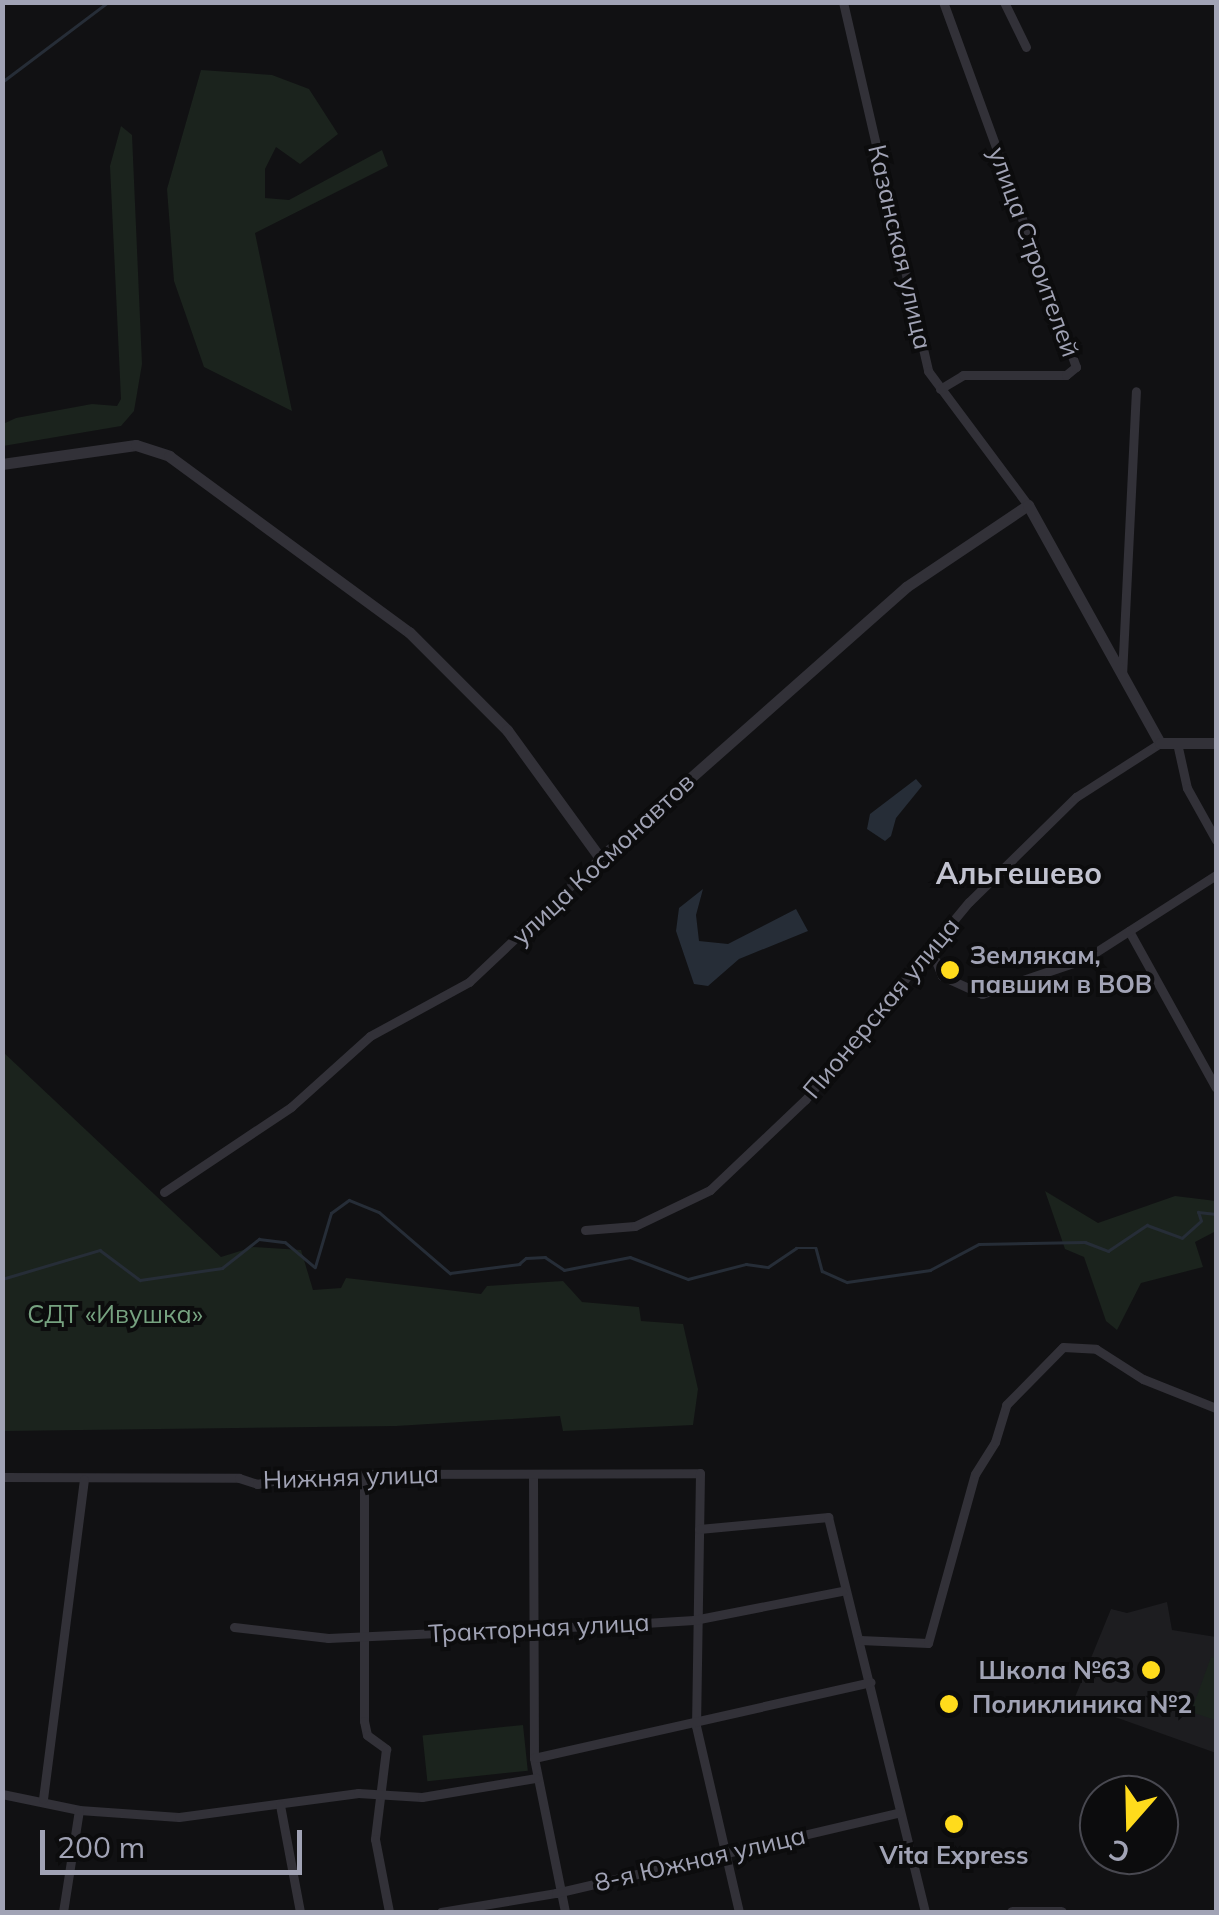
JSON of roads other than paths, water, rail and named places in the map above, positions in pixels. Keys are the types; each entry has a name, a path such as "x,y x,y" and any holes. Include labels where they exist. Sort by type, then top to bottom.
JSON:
{"street":[{"name":"Казанская улица","path":"843,2 928,371 990,446 1028,506 1160,743"},
{"name":"улица Строителей","path":"940,390 963,374 1066,375 1076,367 943,2"},
{"path":"1004,2 1026,47"},
{"path":"1122,676 1136,391"},
{"path":"2,464 136,445 170,456 409,632 507,730 600,858"},
{"name":"улица Космонавтов","path":"164,1192 292,1107 370,1036 469,982 600,858 906,587 1028,506"},
{"path":"1160,743 1216,743"},
{"name":"Пионерская улица","path":"585,1230 635,1226 710,1190 805,1100 969,902 1076,797 1160,743"},
{"path":"1178,743 1187,788 1216,840"},
{"path":"931,949 942,976 982,994 1060,972 1216,875"},
{"path":"1130,931 1216,1088"},
{"path":"860,1640 928,1643 975,1474 995,1442 1006,1404 1044,1360 1070,1344 1096,1349 1143,1379 1216,1408"},
{"name":"Нижняя улица","path":"2,1477 238,1478 258,1484 308,1474 700,1473 699,1529"},
{"path":"532,1475 534,1758 556,1893 565,1912"},
{"path":"364,1476 365,1729 386,1749 375,1839 389,1912"},
{"path":"43,1799 84,1480"},
{"path":"740,1912 696,1726 694,1620 699,1529 828,1517 842,1591 871,1682 925,1912"},
{"name":"Тракторная улица","path":"234,1627 288,1637 531,1630 694,1620 842,1591"},
{"path":"534,1758 696,1726 871,1682"},
{"path":"2,1794 43,1799 78,1810 179,1818 380,1794 422,1796 536,1778"},
{"path":"280,1805 300,1912"},
{"path":"64,1912 78,1810"},
{"name":"8-я Южная улица","path":"440,1912 556,1893 900,1812"},
{"path":"1018,1911 1061,1912"}],"waterway":[{"path":"2,82 108,2"},
{"path":"2,1279 100,1250 140,1280 222,1268 259,1239 285,1242 315,1267 331,1213 349,1200 379,1212 450,1273 519,1264 526,1258 545,1257 564,1270 630,1257 688,1279 746,1264 768,1267 796,1248 816,1248 822,1271 847,1282 930,1270 979,1244 1085,1242 1108,1251 1147,1225 1182,1238 1201,1221 1198,1212 1216,1214"}],"place":[{"name":"Землякам, павшим в ВОВ","path":"950,970"},
{"name":"Школа №63","path":"1151,1670"},
{"name":"Поликлиника №2","path":"949,1704"},
{"name":"Vita Express","path":"954,1824"}],"district":[{"name":"Альгешево","path":"1019,873"}],"park label":[{"name":"СДТ «Ивушка»","path":"115,1314"}]}
